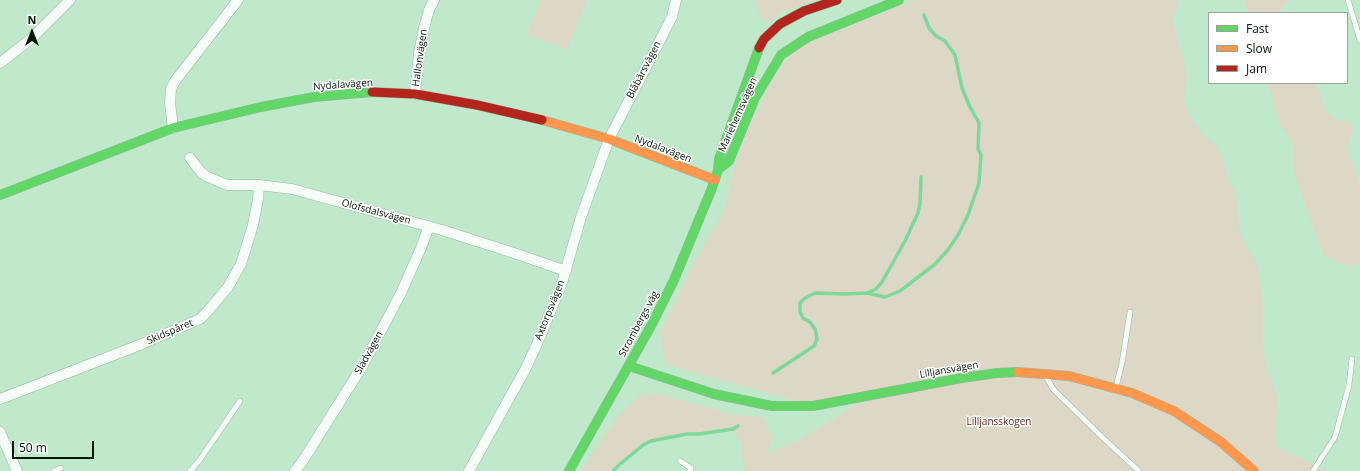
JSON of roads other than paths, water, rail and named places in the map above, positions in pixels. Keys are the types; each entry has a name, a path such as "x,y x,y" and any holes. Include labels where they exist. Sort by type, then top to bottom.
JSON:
{"street":[{"path":"0,63 32,38 70,0"},
{"path":"173,128 170,103 171,89 175,81 238,0"},
{"name":"Hallonvägen","path":"415,94 418,53 429,10 434,0"},
{"name":"Blåbärsvägen","path":"609,139 672,17 676,0"},
{"name":"Mariehemsvägen","path":"715,180 719,159 741,93 757,50 764,39 780,24 804,11 837,0"},
{"name":"Mariehemsvägen","path":"718,170 729,161 755,98 780,55 808,37 899,0"},
{"name":"Nydalavägen","path":"0,195 173,128 261,107 314,97 364,92 415,94 477,105 526,116 609,139 715,180"},
{"name":"Axtorpsvägen","path":"469,471 526,368 551,312 566,271 581,217 609,139"},
{"name":"Olofsdalsvägen","path":"190,158 201,172 219,183 227,185 259,184 275,188 292,189 429,226 566,271"},
{"name":"Strombergs väg","path":"568,471 651,326 674,280 707,203 715,180"},
{"name":"Skidspåret","path":"0,398 142,344 200,319 208,312 228,287 241,264 253,225 259,184"},
{"name":"Slädvägen","path":"295,471 363,365 401,293 429,226"},
{"name":"Lilljansvägen","path":"629,366 714,394 772,406 813,406 980,375 1021,372 1076,378 1132,393 1174,411 1221,442 1254,471"},
{"path":"0,432 17,471"}],"lane":[{"path":"1348,0 1360,40"},
{"path":"1115,388 1122,363 1130,312"},
{"path":"1313,471 1335,437 1349,385 1352,360"},
{"path":"1045,374 1053,389 1139,471"},
{"path":"190,471 199,462 240,401"},
{"path":"680,461 691,468 690,471"},
{"path":"54,471 61,468"}],"waterway":[{"path":"867,293 885,297 900,291 934,265 947,251 958,235 968,215 979,183 981,155 978,149 979,123 962,88 955,55 945,41 936,36 929,28 924,15"},
{"path":"773,373 814,346 817,339 815,329 810,322 803,318 800,312 800,303 805,298 815,293 867,293 876,289 882,282 905,241 918,213 921,177"},
{"path":"613,471 643,445 651,441 687,434 699,434 733,429 738,426"}],"park label":[{"name":"Lilljansskogen","path":"999,422"}]}
